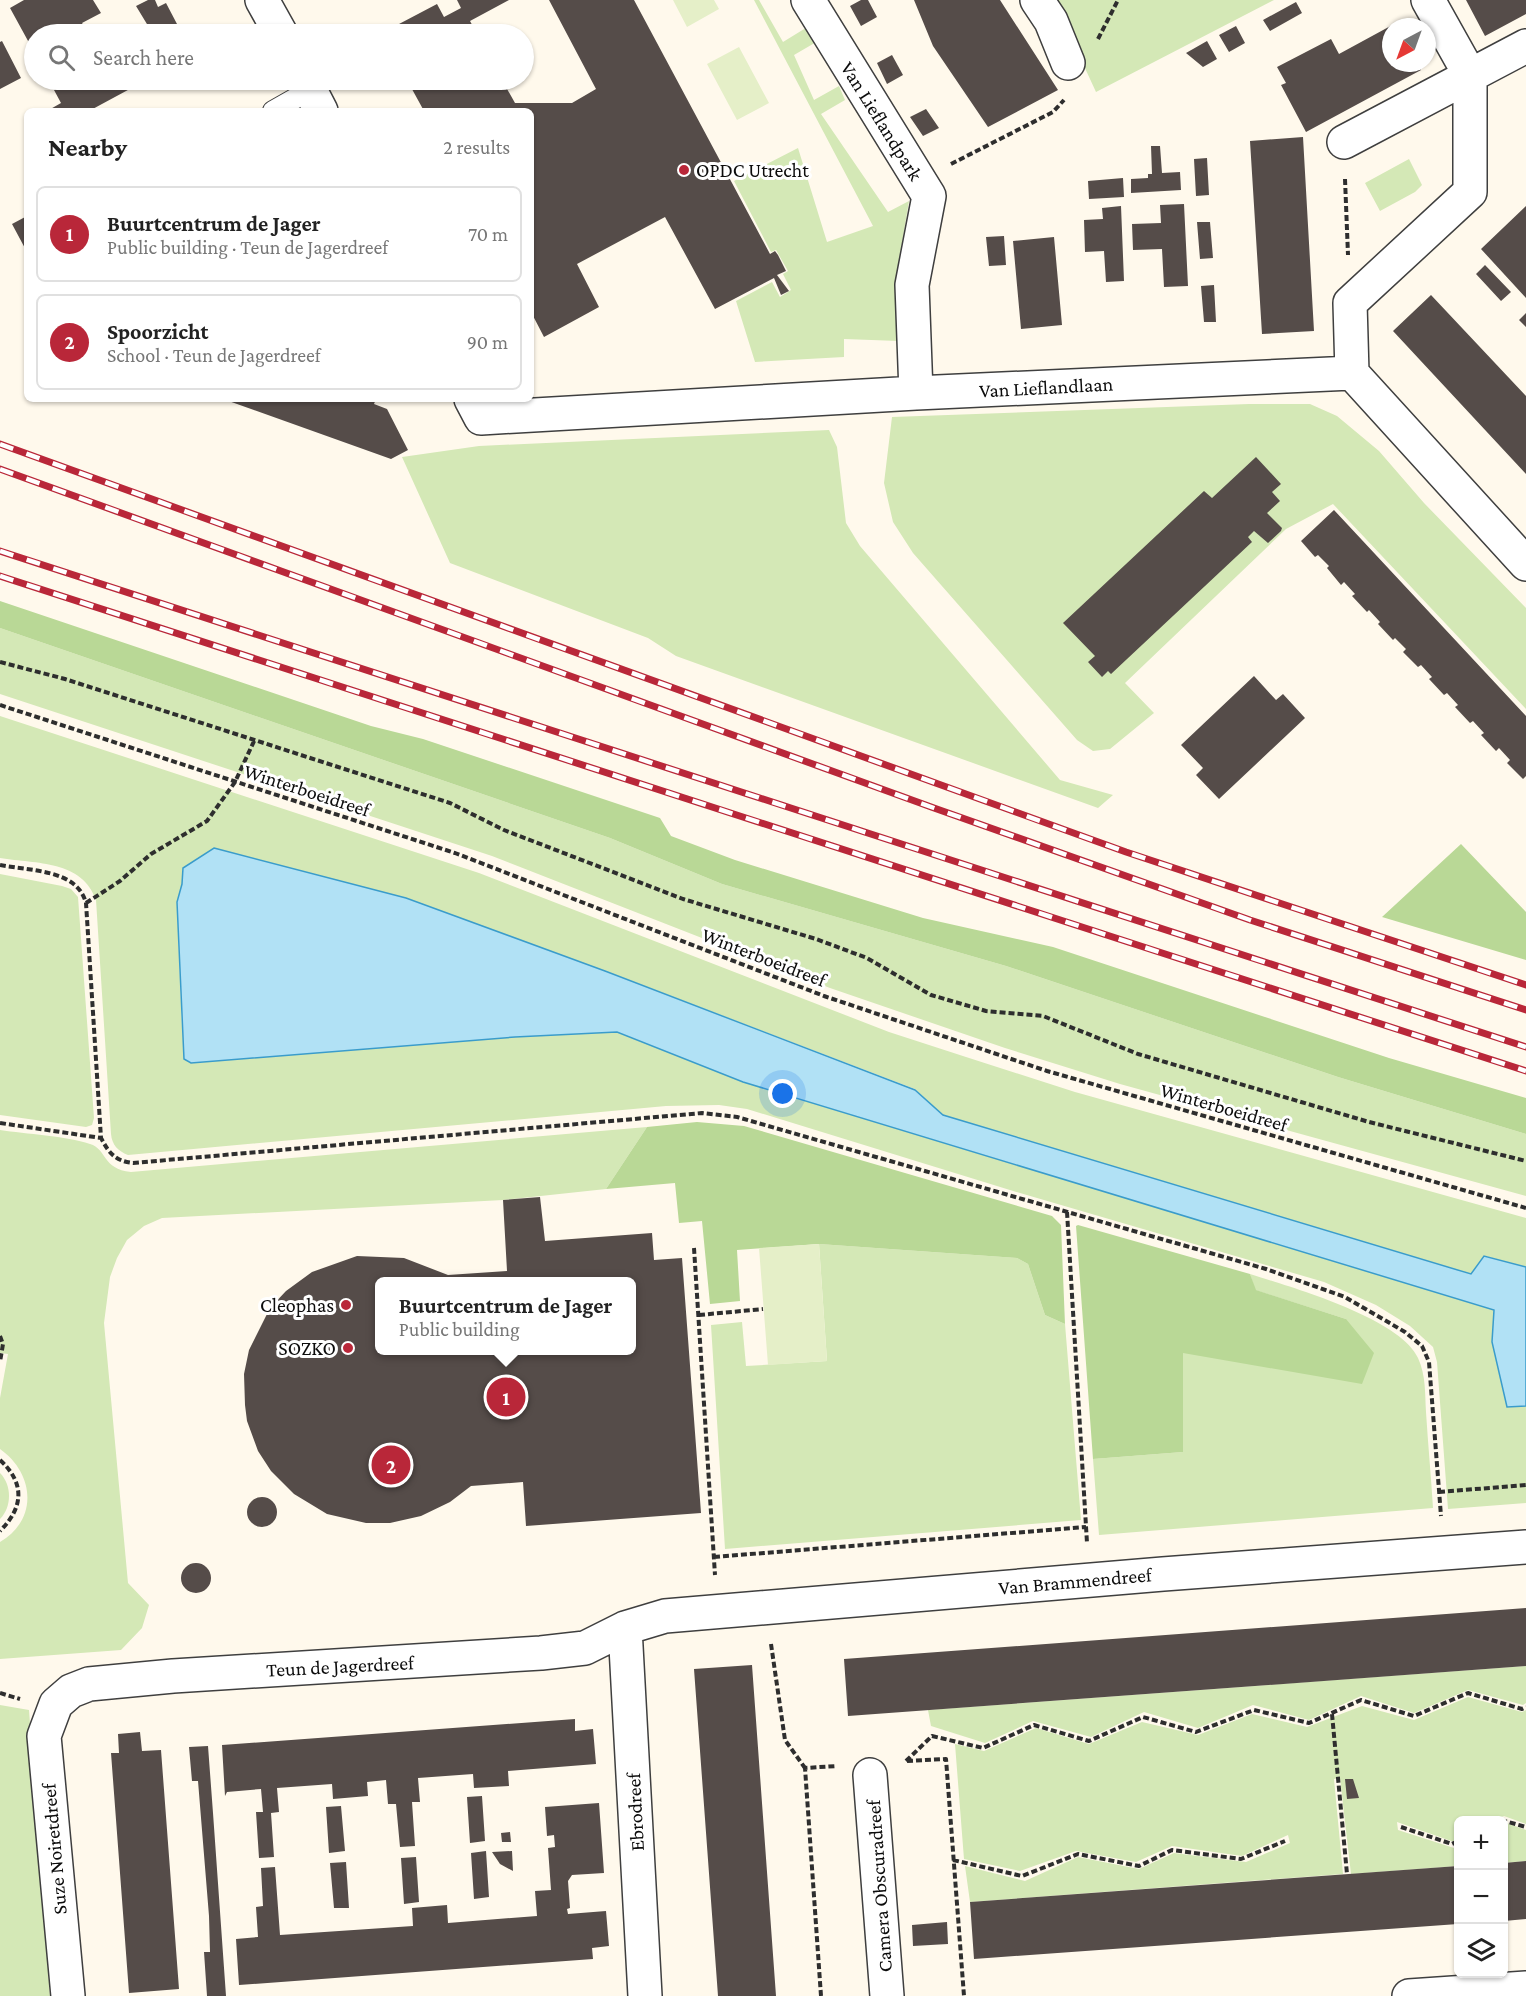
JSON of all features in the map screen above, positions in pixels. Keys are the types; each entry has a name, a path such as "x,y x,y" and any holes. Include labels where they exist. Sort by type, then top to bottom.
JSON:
{"street":[{"path":"262,0 275,24"},
{"name":"Van Lieflandpark","path":"808,0 928,196 912,285 916,393"},
{"path":"1037,0 1051,21 1069,78"},
{"path":"1428,0 1470,75 1470,192 1350,303 1352,373 1526,564"},
{"path":"1344,142 1526,46"},
{"name":"Van Lieflandlaan","path":"476,408 916,393 1352,373"},
{"name":"Van Brammendreef","path":"625,1628 664,1616 1090,1580 1526,1547"},
{"name":"Teun de Jagerdreef","path":"56,1704 71,1691 89,1684 173,1676 541,1653 585,1648 625,1628"},
{"name":"Ebrodreef","path":"625,1628 645,1996"},
{"name":"Suze Noiretdreef","path":"56,1704 44,1736 68,1996"},
{"name":"Camera Obscuradreef","path":"870,1775 887,1996"},
{"path":"1409,1996 1526,1988"}],"lane":[{"path":"280,108 312,94"}],"path":[{"path":"1096,42 1118,0"},
{"path":"919,181 1053,112 1069,78"},
{"path":"1344,142 1350,303"},
{"path":"0,662 65,679 450,803 504,830 683,899 816,939 867,958 931,995 986,1011 1043,1016 1149,1057 1369,1122 1526,1161"},
{"name":"Winterboeidreef","path":"0,705 455,853 824,996 1047,1071 1526,1208"},
{"path":"86,903 120,881 152,854 207,821 234,782 255,739"},
{"path":"0,865 64,877 83,891 86,903 101,1138 108,1152 120,1161 133,1163 702,1113 737,1117 1266,1269 1345,1297 1405,1332 1422,1346 1429,1362 1444,1553"},
{"path":"0,1123 101,1138"},
{"path":"1067,1212 1090,1580"},
{"path":"694,1248 717,1612"},
{"path":"699,1315 764,1309"},
{"path":"0,1336 3,1344 0,1362"},
{"path":"0,1460 14,1473 20,1496 12,1518 0,1531"},
{"path":"1439,1492 1526,1485"},
{"path":"714,1557 1086,1527"},
{"path":"765,1607 785,1740 805,1768"},
{"path":"906,1761 932,1736 983,1748 1034,1725 1089,1741 1143,1716 1196,1732 1254,1710 1310,1723 1361,1701 1414,1716 1468,1694 1522,1709 1526,1707"},
{"path":"1332,1713 1347,1874"},
{"path":"1508,1822 1526,1827"},
{"path":"1401,1827 1454,1843"},
{"path":"953,1860 1022,1876 1078,1854 1139,1866 1172,1850 1241,1859 1285,1842"}],"green space":[{"path":"673,0 714,0 719,9 687,27"},
{"path":"754,0 759,0 783,42 809,26 818,41 794,55 814,100 839,86 845,100 821,114 888,212 909,201 897,273 899,341 844,339 844,357 755,362 736,301 772,282 780,297 791,290 783,274 788,271 776,250 771,252 734,181 798,148 827,242 873,226"},
{"path":"1051,0 1274,0 1096,92 1060,14"},
{"path":"739,47 769,103 737,120 707,64"},
{"path":"1409,159 1422,185 1415,192 1380,211 1365,183"},
{"path":"1249,404 1310,404 1337,416 1379,451 1424,503 1526,608 1526,709 1333,504 1286,529 1125,683 1154,713 1110,749 1093,751 1077,740 913,553 893,522 884,483 892,417"},
{"path":"829,430 837,447 846,523 860,546 1060,780 1113,795 1098,808 676,656 648,638 450,563 402,457 479,446"},
{"path":"0,601 371,726 423,739 660,818 671,836 735,860 923,918 1053,947 1389,1058 1526,1098 1526,1134 1338,1077 1006,966 722,884 610,838 0,628"},
{"path":"0,628 610,838 722,884 1006,966 1338,1077 1526,1134 1526,1196 1120,1084 1005,1048 830,988 492,856 0,694"},
{"path":"0,716 479,873 889,1032 1075,1092 1526,1218 1526,1267 1485,1256 1471,1274 943,1115 915,1089 406,898 183,868 177,902 182,1027 190,1063 515,1037 617,1032 743,1082 1495,1310 1492,1342 1508,1407 1526,1406 1526,1503 1448,1509 1437,1362 1433,1347 1410,1326 1376,1305 1324,1282 1020,1193 747,1109 719,1105 666,1106 128,1155 124,1153 114,1144 111,1134 96,900 80,877 69,871 43,863 0,858"},
{"path":"1461,844 1526,912 1526,960 1382,917"},
{"path":"0,874 62,886 71,889 78,897 94,1118 92,1125 86,1127 0,1115"},
{"path":"697,1122 744,1126 1052,1216 1061,1225 1065,1324 1045,1315 1028,1264 1017,1258 819,1244 737,1250 740,1301 710,1304 702,1221 679,1223 675,1183 606,1189 647,1127"},
{"path":"647,1127 606,1189 503,1200 162,1218 144,1226 127,1240 117,1258 110,1277 104,1323 128,1583 149,1605 142,1628 121,1650 0,1659 0,1542 13,1532 21,1521 26,1509 27,1496 20,1470 0,1449 0,1398 8,1354 0,1353 0,1130 58,1137 90,1144 100,1150 115,1167 131,1172"},
{"path":"1076,1226 1250,1274 1256,1290 1346,1319 1374,1353 1362,1384 1183,1353 1183,1452 1093,1459"},
{"path":"819,1244 1017,1258 1028,1264 1045,1315 1065,1324 1081,1520 725,1549 711,1325 742,1322 746,1366 827,1361"},
{"path":"819,1244 827,1361 768,1365 759,1248"},
{"path":"1250,1274 1343,1306 1368,1317 1407,1343 1418,1358 1424,1378 1433,1508 1099,1535 1093,1459 1183,1452 1183,1353 1346,1319 1255,1290"},
{"path":"0,1473 7,1484 9,1496 7,1508 0,1519"},
{"path":"1526,1666 1526,1703 1523,1705 1468,1690 1414,1713 1361,1696 1309,1720 1253,1705 1198,1728 1144,1712 1091,1737 1033,1721 985,1743 931,1726 928,1710"},
{"path":"1468,1697 1522,1712 1526,1710 1526,1824 1508,1816 1454,1816 1454,1842 1397,1822 1398,1830 1454,1848 1454,1866 1351,1874 1340,1778 1334,1779 1343,1874 970,1902 965,1866 1025,1881 1078,1857 1139,1869 1174,1853 1246,1862 1290,1843 1288,1835 1242,1856 1172,1846 1136,1862 1076,1851 1020,1871 964,1859 955,1744 984,1751 1036,1728 1089,1744 1142,1722 1198,1735 1252,1714 1307,1727 1362,1706 1414,1720"},
{"path":"0,1705 29,1710 50,1996 0,1996"},
{"path":"1508,1823 1526,1830 1526,1861 1508,1863"}],"water":[{"path":"214,848 406,898 605,971 915,1090 943,1115 1471,1274 1484,1256 1526,1267 1526,1406 1507,1407 1492,1342 1494,1310 743,1082 617,1032 515,1037 191,1063 184,1059 177,902 183,868"}],"building":[{"path":"24,0 93,0 101,13 83,24 24,24 24,34 10,8"},
{"path":"148,0 155,0 158,7 166,3 177,24 147,24 136,6"},
{"path":"457,0 509,0 470,21 472,24 399,24 437,4 444,17 461,8"},
{"path":"549,0 634,0 770,254 775,251 778,255 786,271 777,275 789,291 781,295 774,278 715,309 665,217 577,264 599,307 544,337 534,318 534,108 422,108 412,90 508,90 515,103 572,103 596,89"},
{"path":"861,0 868,0 877,17 861,26 850,6"},
{"path":"914,0 1000,0 1058,90 988,127 933,46"},
{"path":"1466,0 1526,0 1526,14 1485,36"},
{"path":"1296,2 1302,13 1270,31 1263,20"},
{"path":"1236,26 1245,43 1229,52 1219,35"},
{"path":"1382,31 1382,72 1417,72 1306,132 1281,85 1286,83 1277,67 1331,39 1339,54"},
{"path":"2,41 21,78 0,89 0,42"},
{"path":"1207,41 1217,59 1203,67 1186,53"},
{"path":"892,55 903,75 887,84 877,63"},
{"path":"54,90 128,90 95,108 52,108 61,103"},
{"path":"926,109 939,128 923,136 910,117"},
{"path":"1303,137 1314,331 1262,334 1250,141"},
{"path":"1151,146 1160,146 1162,173 1180,172 1181,190 1131,193 1131,179 1148,178 1148,174 1152,174"},
{"path":"1207,158 1209,195 1196,196 1194,159"},
{"path":"1123,178 1124,197 1089,199 1088,181"},
{"path":"1184,204 1188,286 1164,287 1162,249 1133,250 1132,224 1161,223 1160,205"},
{"path":"1121,206 1124,281 1106,282 1104,251 1085,252 1084,220 1103,219 1102,208"},
{"path":"1526,206 1526,298 1481,249"},
{"path":"24,218 24,246 12,224"},
{"path":"1197,222 1210,222 1213,258 1200,259"},
{"path":"1004,236 1006,265 989,266 986,237"},
{"path":"1054,237 1062,325 1021,329 1013,241"},
{"path":"1485,265 1511,292 1501,301 1476,274"},
{"path":"1214,285 1216,322 1204,322 1201,286"},
{"path":"1431,295 1526,396 1526,474 1393,331"},
{"path":"1526,313 1526,327 1519,320"},
{"path":"231,402 375,402 374,404 387,409 408,450 391,459"},
{"path":"1256,457 1281,484 1272,492 1280,501 1267,513 1282,528 1281,531 1268,543 1254,531 1248,537 1252,542 1111,674 1108,671 1102,677 1088,662 1095,656 1063,623 1204,491 1212,498"},
{"path":"1334,510 1526,716 1526,776 1523,779 1507,763 1510,760 1499,748 1496,751 1481,735 1484,733 1473,721 1470,723 1455,707 1458,705 1447,693 1444,695 1429,679 1432,677 1421,665 1418,667 1403,652 1406,649 1395,638 1393,640 1369,610 1367,612 1352,596 1355,594 1344,582 1341,585 1327,568 1329,566 1318,555 1315,557 1301,541"},
{"path":"1254,676 1276,700 1283,694 1305,718 1219,799 1196,775 1203,768 1181,745"},
{"path":"540,1197 545,1241 652,1233 654,1260 682,1258 701,1513 526,1526 523,1482 471,1486 450,1502 421,1516 390,1523 366,1523 327,1514 294,1494 271,1471 258,1451 247,1421 244,1374 249,1350 270,1308 286,1291 312,1272 357,1256 404,1258 448,1275 507,1271 503,1200"},
{"path":"262,1497 273,1501 277,1512 273,1523 262,1527 251,1523 247,1512 251,1501"},
{"path":"196,1563 207,1567 211,1578 207,1589 196,1593 185,1589 181,1578 185,1567"},
{"path":"1526,1608 1526,1666 848,1716 844,1659"},
{"path":"752,1665 776,1996 718,1996 694,1669"},
{"path":"575,1719 575,1731 593,1729 596,1764 508,1771 509,1786 474,1788 473,1774 418,1778 420,1802 412,1802 415,1846 400,1847 396,1804 388,1804 386,1780 367,1782 368,1796 333,1799 332,1784 277,1788 279,1812 271,1813 274,1857 259,1858 256,1812 263,1812 261,1789 227,1792 225,1796 222,1745"},
{"path":"140,1732 142,1751 161,1750 179,1989 129,1993 111,1753 119,1753 118,1734"},
{"path":"208,1746 226,1996 207,1996 204,1952 210,1952 209,1916 198,1781 192,1781 189,1747"},
{"path":"1345,1779 1353,1779 1359,1798 1347,1799"},
{"path":"482,1796 485,1841 470,1843 467,1797"},
{"path":"599,1803 604,1873 572,1875 568,1881 570,1908 567,1909 568,1914 606,1911 609,1946 592,1948 593,1959 239,1985 236,1939 258,1937 256,1907 263,1906 261,1868 275,1867 280,1935 413,1926 412,1908 447,1905 448,1923 537,1916 535,1891 551,1890 548,1848 555,1847 554,1835 547,1836 545,1807"},
{"path":"341,1806 345,1851 329,1853 326,1807"},
{"path":"510,1832 511,1842 502,1842 501,1833"},
{"path":"486,1851 489,1897 474,1899 471,1853"},
{"path":"512,1851 513,1871 500,1864 492,1852"},
{"path":"416,1857 419,1902 404,1904 401,1858"},
{"path":"1526,1861 1526,1919 1508,1921 1508,1863"},
{"path":"346,1862 349,1908 334,1908 330,1863"},
{"path":"1454,1866 1454,1924 974,1959 970,1902"},
{"path":"947,1922 948,1944 913,1946 912,1925"}],"railway":[{"path":"0,444 1126,852 1526,985"},
{"path":"0,469 934,808 1250,920 1526,1010"},
{"path":"0,551 1526,1047"},
{"path":"0,576 1526,1071"}],"place":[{"name":"OPDC Utrecht","path":"684,170"},
{"name":"Cleophas","path":"346,1305"},
{"name":"SOZKO","path":"348,1348"},
{"name":"Buurtcentrum de Jager","path":"506,1397"},
{"name":"Spoorzicht","path":"391,1465"}]}
